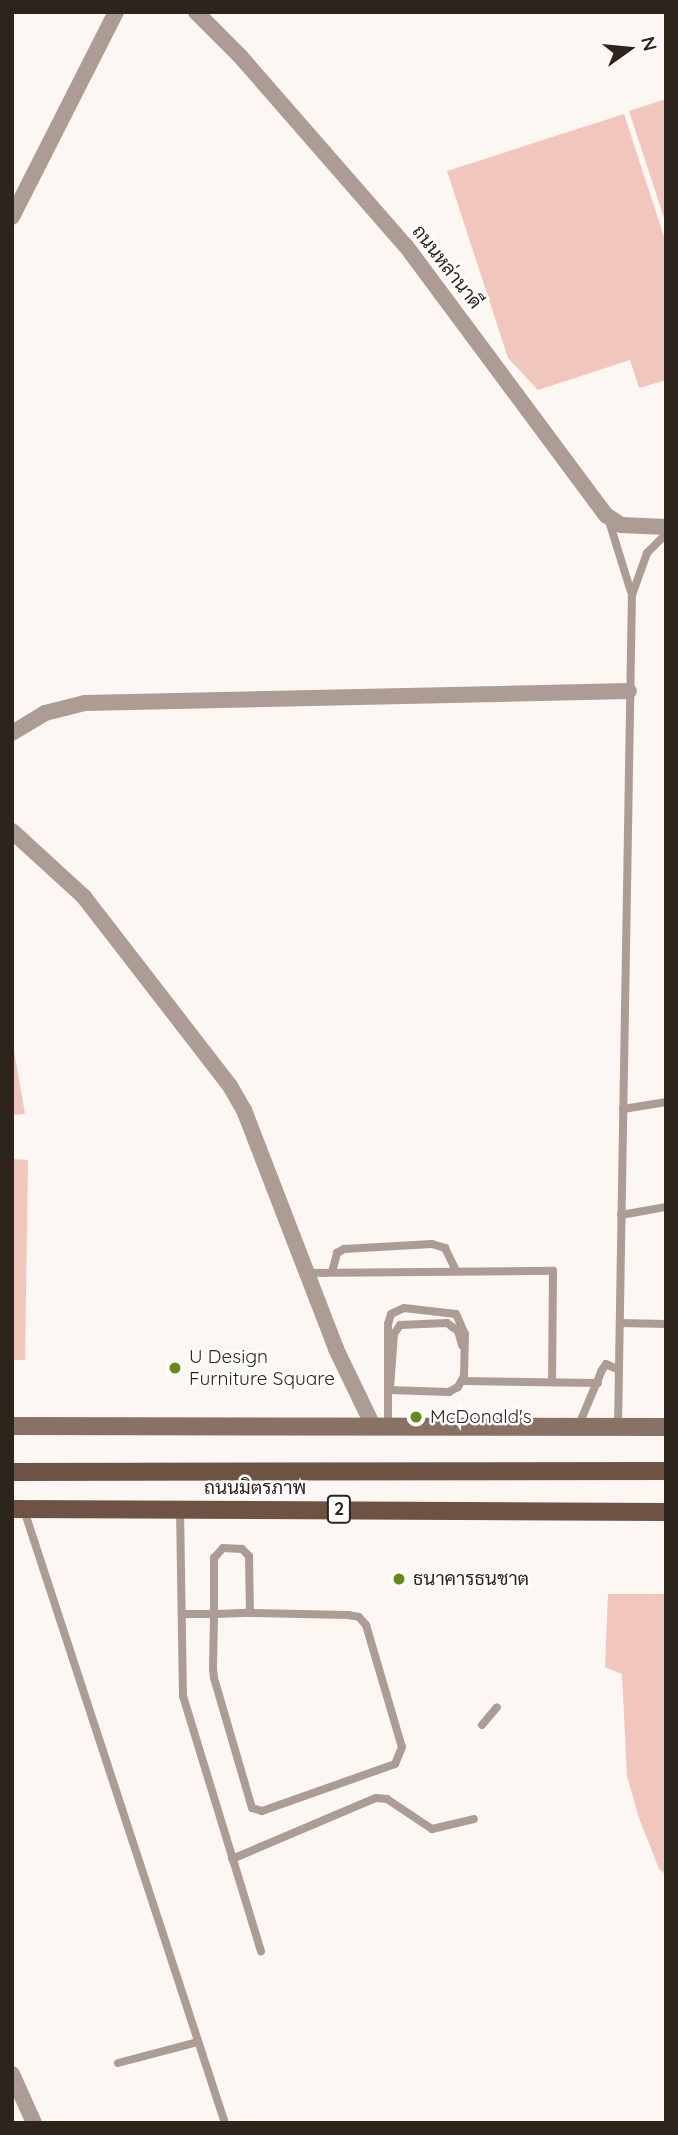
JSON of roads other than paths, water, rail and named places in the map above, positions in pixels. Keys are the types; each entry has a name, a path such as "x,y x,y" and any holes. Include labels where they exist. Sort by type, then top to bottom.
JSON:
{"main road":[{"path":"12,1426 666,1427"},
{"name":"ถนนมิตรภาพ","path":"12,1472 666,1471"},
{"name":"ถนนมิตรภาพ","path":"18,1510 180,1508 666,1511"}],"street":[{"path":"12,217 116,12"},
{"name":"ถนนหล่านาดี","path":"196,12 240,56 406,246 606,515"},
{"path":"606,515 621,525 666,527"},
{"path":"12,733 45,713 85,703 629,691"},
{"path":"12,831 84,897 230,1086 244,1110 307,1273 380,1426"},
{"path":"12,2074 34,2123"}],"lane":[{"path":"606,515 632,595"},
{"path":"618,1427 632,595 647,553 666,534"},
{"path":"623,1108 666,1102"},
{"path":"621,1215 666,1207"},
{"path":"332,1272 337,1253 344,1249 432,1244 445,1248 456,1271"},
{"path":"307,1273 552,1271 552,1382"},
{"path":"389,1390 388,1324 397,1309 456,1314 465,1334 462,1381"},
{"path":"380,1426 389,1390 394,1334 404,1322 447,1323 458,1331 464,1350"},
{"path":"620,1323 666,1324"},
{"path":"578,1427 606,1364 619,1370"},
{"path":"389,1390 449,1392 462,1381 598,1383"},
{"path":"180,1508 183,1696 261,1951"},
{"path":"18,1510 225,2123"},
{"path":"182,1614 214,1614 250,1614 348,1615 362,1620 402,1747 395,1765 262,1811 251,1808 215,1686 214,1614 214,1558 223,1548 242,1549 249,1556 250,1614"},
{"path":"482,1725 497,1707"},
{"path":"232,1859 376,1798 387,1799 432,1829 474,1819"},
{"path":"118,2063 198,2042"}],"place":[{"name":"U Design Furniture Square","path":"175,1368"},
{"name":"McDonald's","path":"416,1417"},
{"name":"ธนาคารธนชาต","path":"399,1579"}]}
